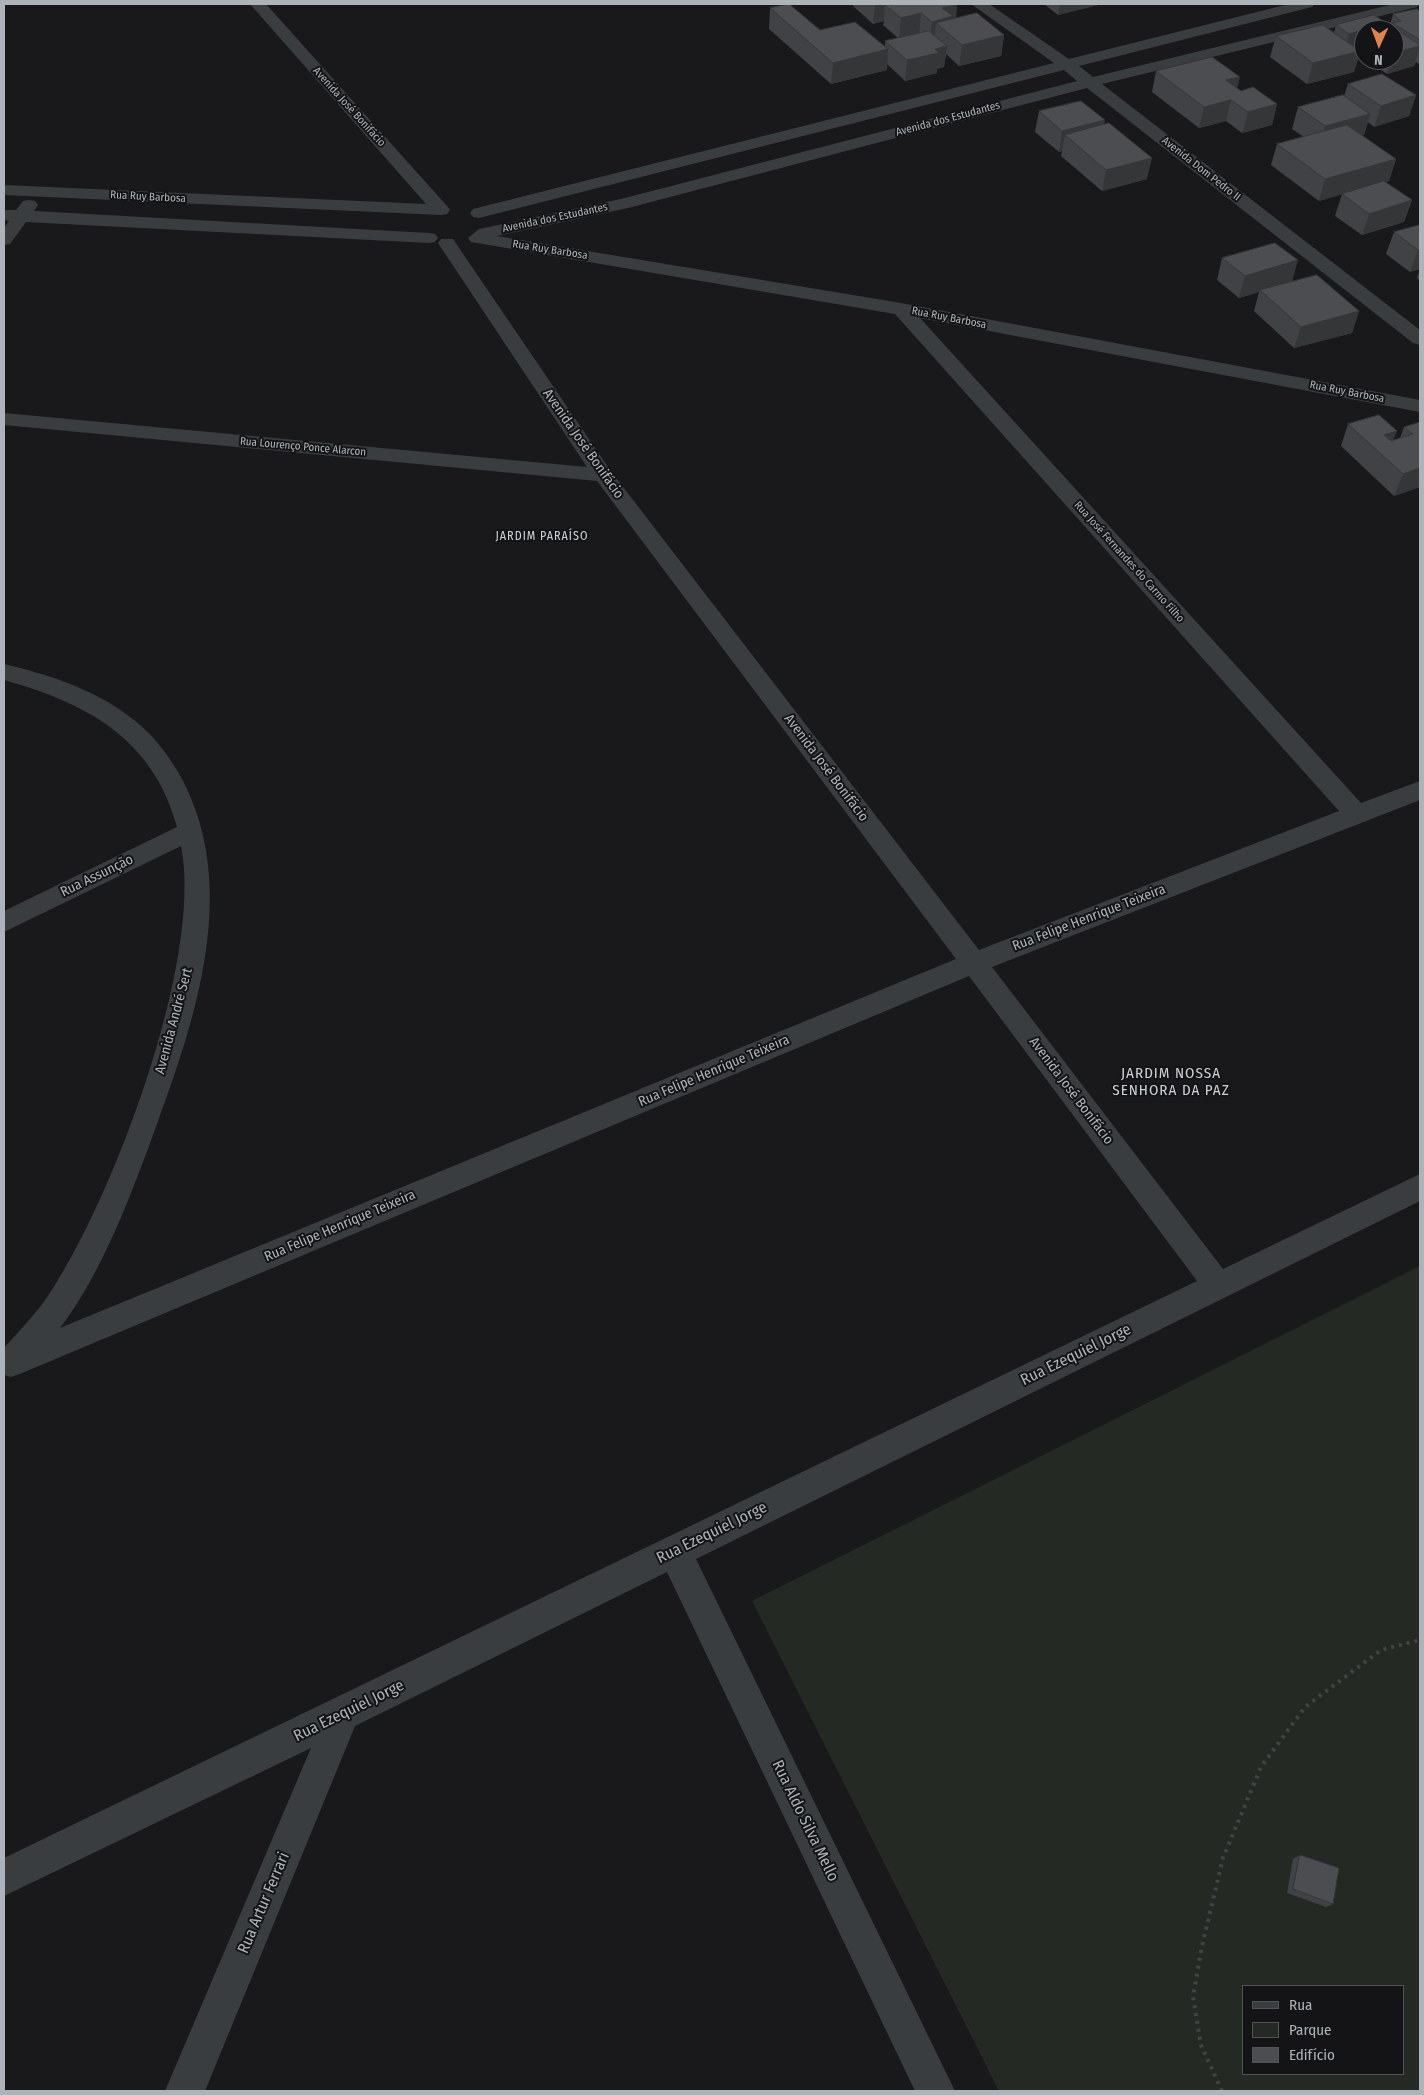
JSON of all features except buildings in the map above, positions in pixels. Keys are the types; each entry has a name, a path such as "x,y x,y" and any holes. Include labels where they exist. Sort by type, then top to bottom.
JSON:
{"street":[{"name":"Avenida José Bonifácio","path":"258,4 453,209"},
{"name":"Avenida Dom Pedro II","path":"979,4 1067,65 1420,339"},
{"name":"Avenida dos Estudantes","path":"479,213 1307,4"},
{"name":"Avenida dos Estudantes","path":"438,241 458,243 480,236 622,204 1088,83 1412,4"},
{"name":"Rua Ruy Barbosa","path":"4,190 453,209 479,213"},
{"path":"4,240 22,216 36,192"},
{"path":"438,241 424,234 422,223 426,218 453,209"},
{"path":"479,213 488,222 480,236"},
{"name":"Rua Ruy Barbosa","path":"4,215 438,241"},
{"name":"Rua Ruy Barbosa","path":"480,236 902,308 1420,406"},
{"name":"Avenida José Bonifácio","path":"438,241 603,476 1217,1285"},
{"name":"Rua José Fernandes do Carmo Filho","path":"902,308 1357,815"},
{"name":"Rua Lourenço Ponce Alarcon","path":"4,419 603,476"},
{"name":"Avenida André Sert","path":"4,672 47,683 95,705 128,729 149,748 175,786 190,830 198,872 197,909 188,980 164,1065 128,1162 89,1252 56,1309 8,1367"},
{"name":"Rua Felipe Henrique Teixeira","path":"8,1367 974,963 1420,790"},
{"name":"Rua Assunção","path":"4,922 190,830"},
{"name":"Rua Ezequiel Jorge","path":"4,1877 343,1714 1420,1187"},
{"name":"Rua Aldo Silva Mello","path":"675,1552 935,2091"},
{"name":"Rua Artur Ferrari","path":"185,2091 343,1714"}],"path":[{"path":"1222,2091 1201,2045 1193,1997 1202,1946 1223,1858 1261,1767 1305,1707 1381,1650 1420,1640"}],"green space":[{"path":"1420,1266 1420,2091 999,2091 752,1601"}],"district":[{"name":"JARDIM PARAÍSO","path":"542,537"},
{"name":"JARDIM NOSSA SENHORA DA PAZ","path":"1171,1082"}]}
